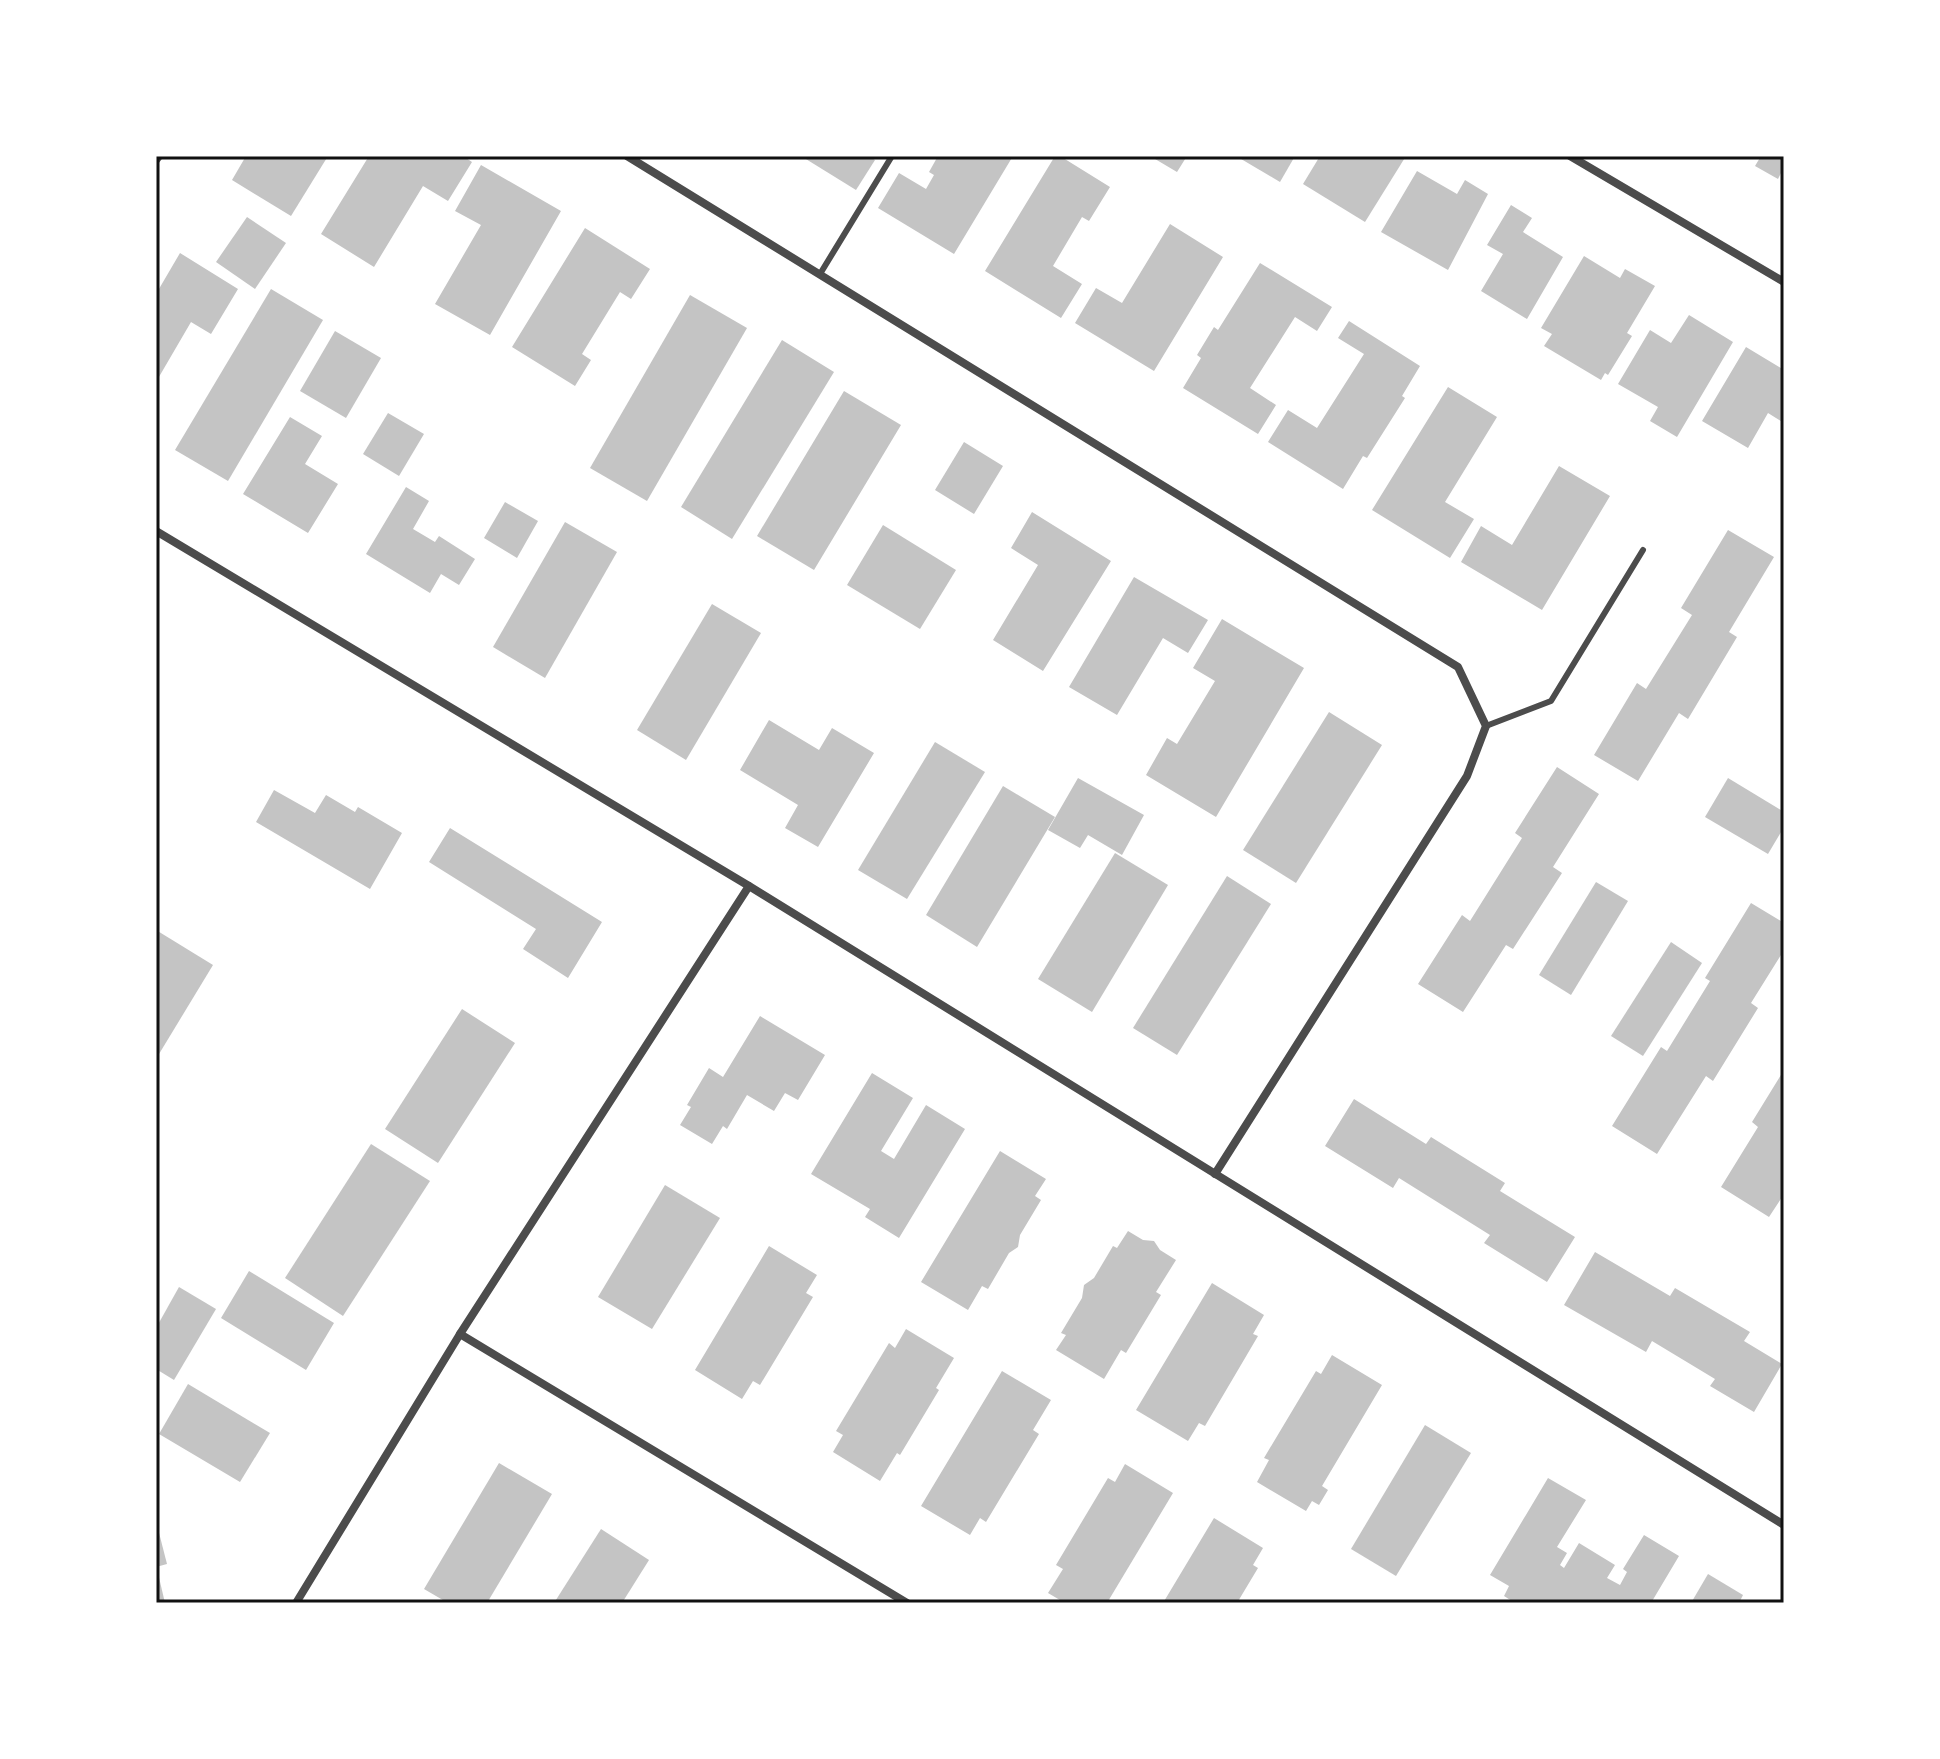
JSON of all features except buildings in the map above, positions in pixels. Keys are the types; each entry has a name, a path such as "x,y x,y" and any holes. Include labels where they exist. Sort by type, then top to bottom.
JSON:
{"street":[{"path":"627,156 1458,667 1486,726 1467,776 1215,1174"},
{"path":"1570,156 1784,282"},
{"path":"156,531 749,886 1784,1525"},
{"path":"296,1603 460,1334 749,886"},
{"path":"460,1334 907,1603"}],"lane":[{"path":"820,274 892,156"},
{"path":"1486,726 1551,701 1643,550"}]}
